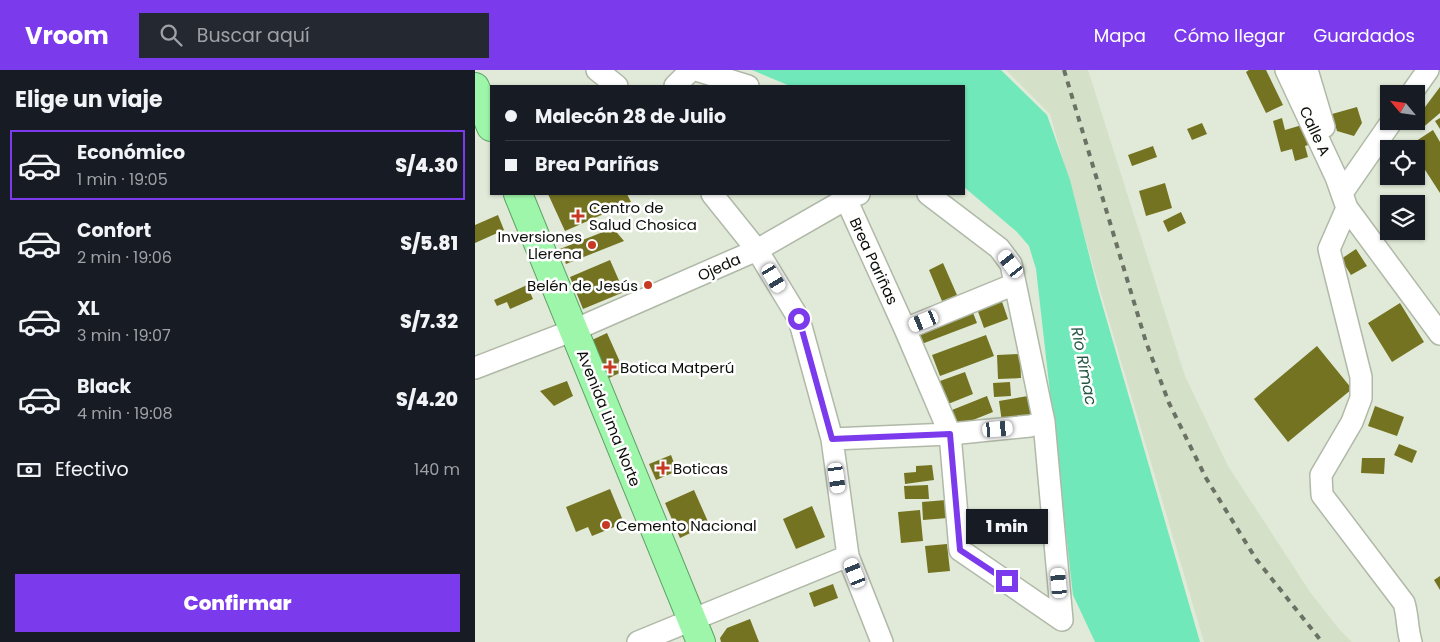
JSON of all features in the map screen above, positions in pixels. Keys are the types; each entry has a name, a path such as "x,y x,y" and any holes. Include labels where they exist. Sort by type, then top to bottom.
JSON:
{"highway":[{"path":"475,87 490,124"},
{"name":"Avenida Lima Norte","path":"518,195 696,631"}],"street":[{"path":"597,70 616,85"},
{"path":"676,85 691,70"},
{"path":"696,70 745,85"},
{"name":"Calle A","path":"1286,70 1342,193"},
{"path":"1307,70 1342,193 1440,334"},
{"path":"1417,85 1428,70"},
{"path":"1386,130 1342,193 1329,249 1361,377 1361,398 1352,422 1321,475 1322,495 1404,603 1407,615 1407,632 1411,642"},
{"path":"714,195 757,250 799,319 832,439 848,556 883,642"},
{"path":"832,439 950,434 1030,426 1044,422 1011,264 999,248 929,195"},
{"name":"Ojeda","path":"475,368 574,330 757,250 853,197"},
{"name":"Brea Pariñas","path":"853,197 905,329 950,434 960,550 1062,620 1044,422"},
{"path":"905,329 1015,284"},
{"path":"638,642 696,631 848,556"}],"shaded area":[{"path":"1006,70 1088,70 1185,376 1228,466 1310,592 1339,629 1352,642 1204,642 1050,114"}],"water":[{"name":"Río Rímac","path":"752,70 1001,70 1047,115 1070,180 1098,290 1200,642 1095,642 1073,595 1036,269 1029,246 1017,232 965,188 965,85 788,85"}],"building":[{"path":"1249,70 1266,70 1283,105 1266,113 1246,72"},
{"path":"1440,87 1440,113 1425,126 1425,107"},
{"path":"1357,107 1362,123 1354,136 1337,131 1332,114"},
{"path":"1282,118 1285,130 1302,125 1308,145 1305,146 1308,157 1295,161 1292,149 1281,152 1273,121"},
{"path":"1440,118 1440,129 1435,121"},
{"path":"1202,123 1207,134 1192,140 1187,129"},
{"path":"1433,130 1440,142 1440,193 1425,170 1425,140 1418,140"},
{"path":"1153,146 1157,157 1132,166 1128,155"},
{"path":"1165,183 1172,208 1146,216 1139,191"},
{"name":"Centro de Salud Chosica","path":"548,195 628,195 631,202 565,231"},
{"path":"1181,212 1186,223 1168,232 1163,221"},
{"path":"498,215 504,230 475,243 475,225"},
{"name":"Inversiones Llerena","path":"613,228 624,241 566,264 560,249"},
{"path":"1356,249 1367,266 1351,275 1341,259"},
{"path":"610,260 624,292 583,309 570,277"},
{"path":"943,263 957,295 942,301 929,270"},
{"path":"527,285 533,299 510,309 507,302 497,306 494,300"},
{"path":"1000,296 1008,319 984,328 976,306"},
{"path":"1400,303 1424,342 1392,362 1368,323"},
{"path":"970,305 977,323 919,345 912,327"},
{"path":"607,333 624,371 609,378 592,340"},
{"path":"986,335 994,356 940,376 932,355"},
{"path":"1317,346 1352,389 1288,442 1254,399"},
{"path":"1020,354 1021,378 998,379 997,355"},
{"path":"965,372 973,394 948,404 940,381"},
{"path":"567,381 573,396 554,406 540,391"},
{"path":"1010,382 1011,396 994,397 993,383"},
{"path":"987,396 993,412 958,426 952,410"},
{"path":"1028,396 1031,418 1002,422 999,401"},
{"path":"1375,406 1404,417 1397,436 1368,426"},
{"path":"1399,444 1417,451 1412,463 1394,455"},
{"name":"Boticas","path":"671,455 677,471 656,480 649,464"},
{"path":"1362,458 1385,458 1384,474 1361,473"},
{"path":"932,465 934,480 905,484 904,473 916,472 916,466"},
{"path":"928,485 929,499 905,499 904,486"},
{"path":"610,489 624,523 592,536 588,527 576,532 566,507"},
{"path":"694,490 709,524 680,538 665,503"},
{"path":"946,500 948,518 923,520 922,502"},
{"path":"812,506 825,537 796,549 783,519"},
{"path":"920,510 923,541 901,543 898,512"},
{"path":"947,544 950,571 928,573 925,546"},
{"path":"1440,576 1440,590 1434,580"},
{"path":"833,584 838,598 814,607 809,593"},
{"path":"750,619 759,642 721,642 720,638 727,628"}],"railway":[{"path":"1064,70 1146,342 1169,403 1206,478 1256,559 1322,642"}],"place":[{"name":"Centro de Salud Chosica","path":"578,216"},
{"name":"Inversiones Llerena","path":"592,245"},
{"name":"Belén de Jesús","path":"648,285"},
{"name":"Botica Matperú","path":"610,367"},
{"name":"Boticas","path":"663,468"},
{"name":"Cemento Nacional","path":"606,525"}],"route":[{"path":"799,319 832,439 950,434 960,550 1007,581"}]}
